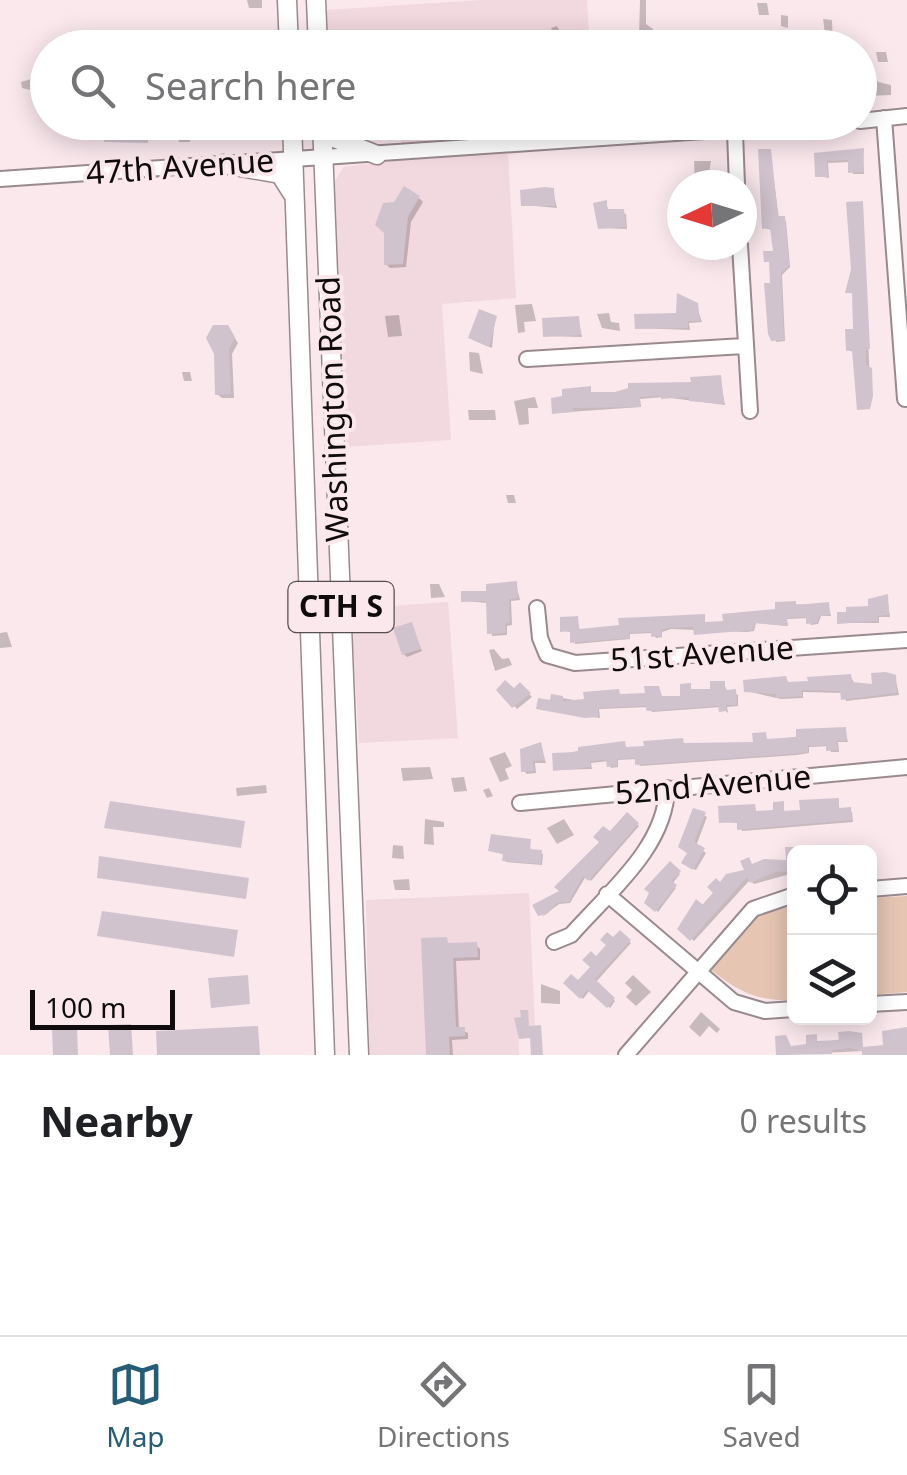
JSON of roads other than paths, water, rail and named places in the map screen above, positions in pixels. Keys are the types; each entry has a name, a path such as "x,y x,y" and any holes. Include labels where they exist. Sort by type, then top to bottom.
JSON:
{"main road":[{"path":"287,0 288,30"},
{"path":"316,0 317,30"},
{"name":"Washington Road","path":"293,140 326,1055"},
{"name":"Washington Road","path":"323,140 360,1055"},
{"path":"339,140 376,155"},
{"path":"223,164 280,174 296,200"},
{"path":"312,749 347,746"}],"street":[{"path":"877,119 907,116"},
{"path":"884,118 905,399"},
{"name":"47th Avenue","path":"0,179 610,140"},
{"path":"735,140 736,170"},
{"path":"741,260 750,411"},
{"path":"527,360 744,346"},
{"name":"51st Avenue","path":"537,608 540,638 547,655 575,663 907,640"},
{"name":"52nd Avenue","path":"520,802 907,767"},
{"path":"554,942 571,935 658,835 667,812 668,788"},
{"path":"877,888 907,886"},
{"path":"607,894 734,1002 764,1011 787,1009"},
{"path":"626,1055 753,909 787,897"},
{"path":"877,1004 907,1002"}]}
